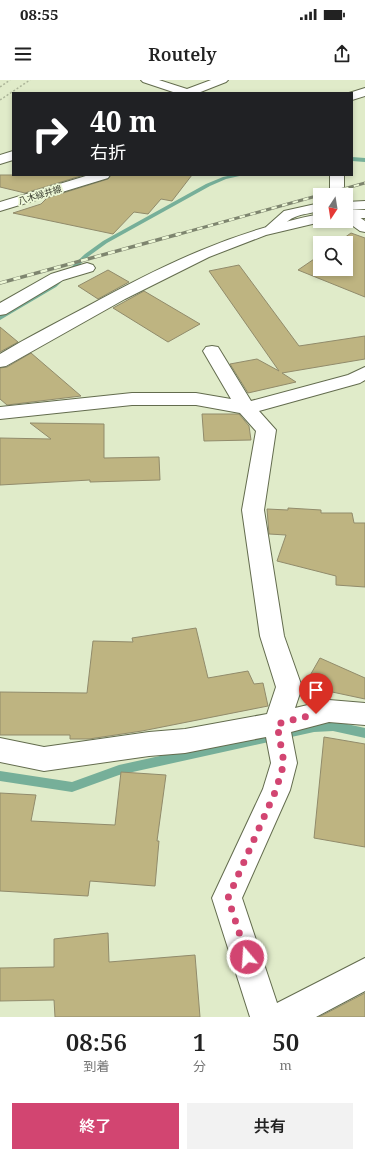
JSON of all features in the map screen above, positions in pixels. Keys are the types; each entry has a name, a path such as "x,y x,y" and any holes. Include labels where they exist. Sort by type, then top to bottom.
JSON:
{"street":[{"path":"147,80 194,92 222,80"},
{"path":"353,96 365,92"},
{"path":"0,160 12,155"},
{"name":"八木緑井線","path":"0,207 100,176"},
{"path":"337,176 337,188"},
{"path":"353,206 365,205"},
{"path":"273,227 289,214 313,209"},
{"path":"353,214 365,214"},
{"path":"0,362 136,286 240,239 273,227 313,219"},
{"path":"353,219 365,228"},
{"path":"0,310 57,277 87,268"},
{"path":"212,351 246,408 266,430 253,510 272,636 288,687 277,724 284,763 276,790 228,898 266,1017"},
{"path":"0,413 132,399 196,399 246,408 361,380"},
{"path":"0,750 44,759 150,744 185,742 277,724 329,711 365,714"},
{"path":"283,1017 365,974"}],"path":[{"path":"0,87 10,80"},
{"path":"0,100 30,80"}],"building":[{"path":"0,175 81,176 25,193 0,187"},
{"path":"110,176 191,176 172,201 161,199 148,214 134,212 113,234 13,213 41,204 47,198 108,179"},
{"path":"351,233 365,238 365,297 298,270 313,260 313,276 353,276 353,236 347,236"},
{"path":"239,265 299,346 365,336 365,359 282,373 296,382 248,393 230,364 257,359 279,371 209,271"},
{"path":"108,270 129,282 98,299 78,286"},
{"path":"144,291 200,324 168,342 113,308"},
{"path":"0,327 18,342 0,352"},
{"path":"31,353 81,396 7,405 0,399 0,368 7,367"},
{"path":"202,414 239,414 249,426 251,440 204,441"},
{"path":"30,423 104,424 104,458 159,457 160,480 90,482 90,480 0,485 0,438 51,439"},
{"path":"288,508 321,510 321,513 352,513 354,523 365,523 365,587 336,585 336,576 277,561 286,535 269,534 267,509 288,510"},
{"path":"196,628 208,678 248,671 254,684 263,683 268,706 142,731 89,739 70,739 70,735 0,735 0,692 87,693 93,641 133,642 132,638"},
{"path":"320,658 365,678 365,699 304,686"},
{"path":"324,737 365,744 365,847 314,838"},
{"path":"121,772 166,775 157,841 159,841 155,886 90,881 88,896 0,891 0,793 36,795 31,821 115,825"},
{"path":"108,933 109,962 195,955 200,1017 55,1017 54,1000 0,1001 0,968 54,967 54,939"},
{"path":"365,993 365,1017 319,1017"}],"waterway":[{"path":"353,159 365,160"},
{"path":"0,318 54,286 87,255 105,242 208,185 225,178 236,176"},
{"path":"0,776 72,787 119,770 314,727 333,726 365,733"}],"railway":[{"path":"347,188 365,183"},
{"path":"176,235 313,197"},
{"path":"0,283 179,234"}],"route":[{"path":"247,957 228,898 276,790 284,763 277,724 316,714"}]}
